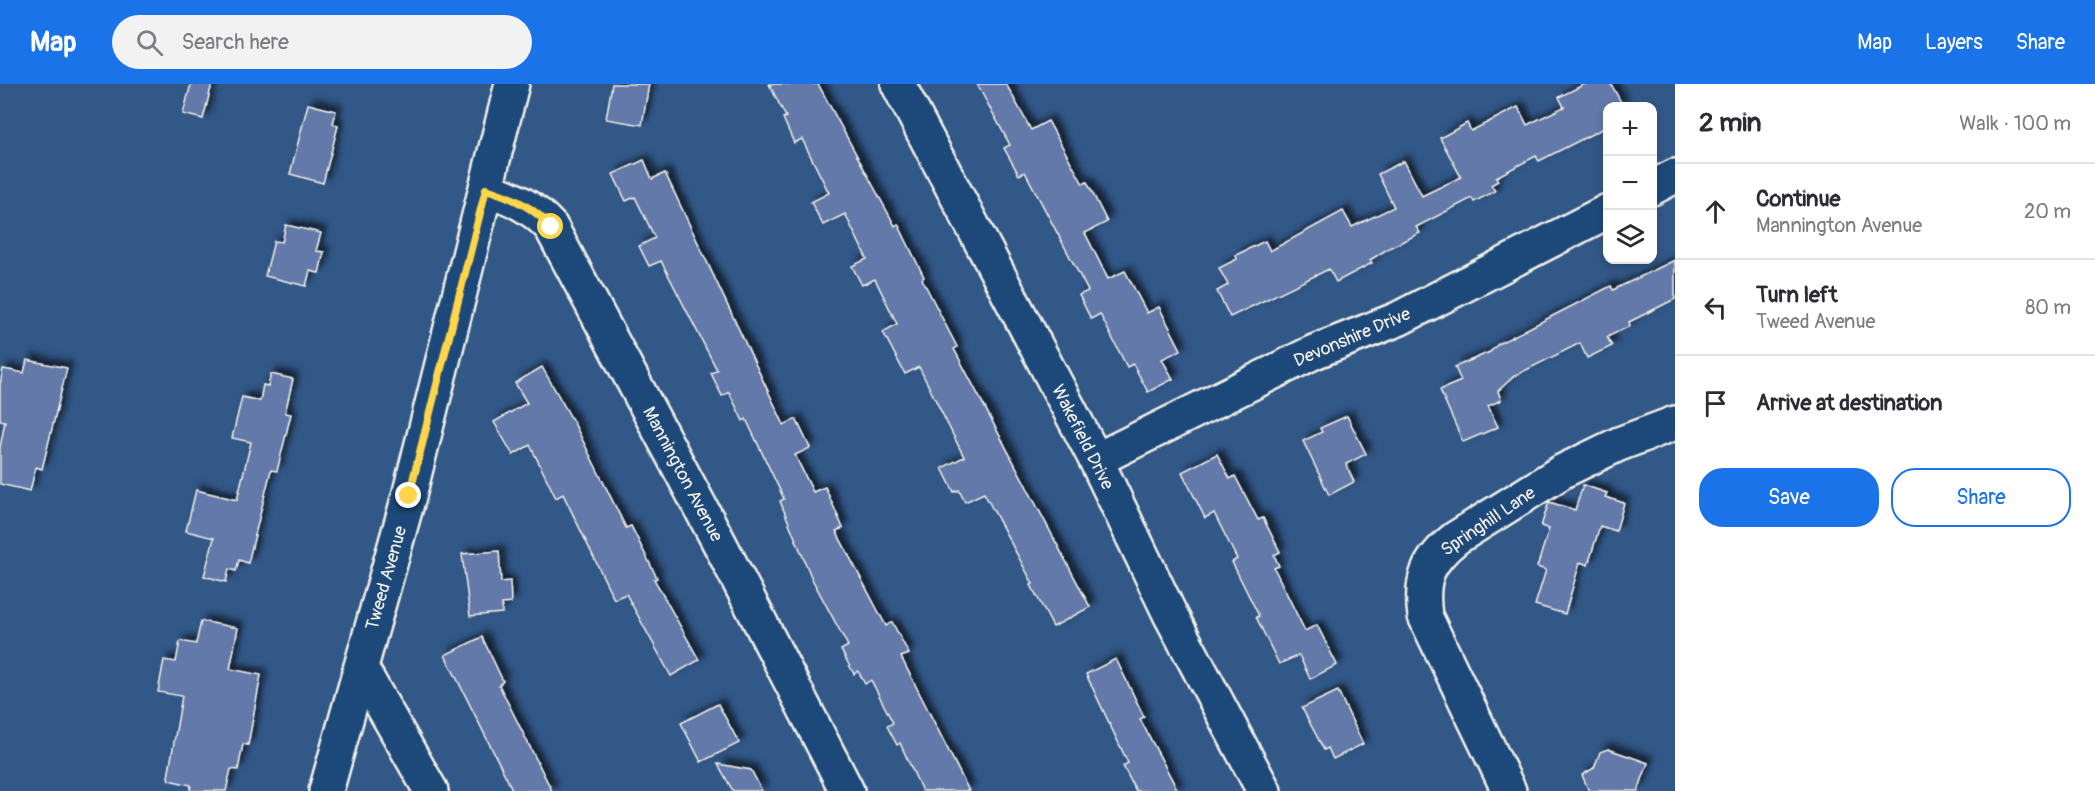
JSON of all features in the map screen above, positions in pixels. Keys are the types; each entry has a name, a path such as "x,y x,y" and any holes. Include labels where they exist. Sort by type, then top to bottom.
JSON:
{"street":[{"name":"Tweed Avenue","path":"326,791 409,496 513,84"},
{"name":"Wakefield Drive","path":"898,84 1096,460 1170,614 1264,791"},
{"path":"1657,186 1675,176"},
{"name":"Mannington Avenue","path":"486,189 508,196 537,212 551,227 715,534 846,791"},
{"name":"Devonshire Drive","path":"1096,460 1314,352 1398,319 1603,214"},
{"name":"Springhill Lane","path":"1509,791 1425,616 1423,586 1429,567 1440,551 1456,538 1563,471 1619,444 1675,423"},
{"path":"361,668 431,791"}],"building":[{"path":"191,84 212,84 203,119 183,114"},
{"path":"612,84 649,84 642,125 606,119"},
{"path":"769,84 818,84 895,226 898,224 924,277 922,279 957,347 954,349 1090,607 1053,627 1031,585 1033,584 984,493 965,502 959,490 954,492 942,468 964,457 919,367 905,374 883,332 897,324 875,279 862,285 852,266 867,259 845,214 823,225 811,202 829,193 802,139 794,143 783,118 786,117"},
{"path":"977,84 1006,84 1031,130 1048,121 1083,184 1087,182 1107,222 1085,233 1108,279 1125,271 1147,313 1159,307 1181,350 1162,359 1173,379 1148,392 1133,364 1127,367 1100,314 1091,319 1079,295 1088,291 1025,172 1019,175 1004,148 1010,145"},
{"path":"1585,84 1611,84 1621,102 1603,102 1603,129 1539,161 1536,156 1496,177 1498,181 1491,185 1495,191 1474,202 1472,198 1416,227 1420,233 1389,248 1370,260 1372,263 1336,282 1329,269 1230,317 1217,291 1228,285 1219,268 1237,259 1236,255 1265,241 1270,251 1343,211 1352,227 1394,207 1378,174 1404,161 1422,196 1461,177 1440,138 1467,123 1471,131 1518,107 1527,125 1564,107 1559,97"},
{"path":"308,104 336,111 333,124 338,126 323,183 290,174"},
{"path":"644,160 652,179 665,173 784,425 796,419 810,448 795,455 813,492 825,487 843,528 836,531 886,626 892,622 909,654 901,657 969,791 922,791 900,743 897,745 887,726 893,723 871,680 865,684 858,671 854,674 841,650 848,646 812,579 780,501 784,499 746,419 743,421 729,392 722,396 711,373 717,370 661,261 649,266 639,246 655,238 635,197 626,201 613,174"},
{"path":"286,225 321,233 316,251 324,252 319,273 310,271 306,286 265,276 274,241 282,242"},
{"path":"1675,260 1675,299 1629,322 1630,326 1607,337 1612,346 1587,358 1580,343 1514,376 1498,391 1501,400 1488,406 1498,427 1463,442 1440,390 1461,381 1455,367 1490,352 1498,344 1611,286 1613,290"},
{"path":"27,360 67,368 42,469 36,467 30,491 0,484 0,448 5,421 0,420 0,385 3,369 24,373"},
{"path":"542,367 574,423 626,528 631,526 657,578 654,579 699,660 671,676 626,594 614,599 563,494 556,498 530,445 513,455 494,422 527,403 515,383"},
{"path":"271,374 293,379 285,413 291,414 277,471 271,470 248,563 239,560 236,571 229,569 226,582 204,576 214,538 186,531 196,490 237,500 251,442 232,438 242,397 260,401 263,385 268,386"},
{"path":"1347,416 1366,454 1346,464 1354,482 1329,495 1303,441 1322,432 1320,428"},
{"path":"1217,454 1230,479 1235,476 1258,520 1263,518 1280,552 1274,555 1279,566 1274,568 1305,631 1317,625 1337,665 1310,679 1299,655 1279,664 1256,617 1259,616 1232,562 1237,559 1214,513 1205,518 1182,472"},
{"path":"1583,485 1607,493 1605,497 1624,503 1616,531 1600,526 1588,565 1580,562 1565,614 1535,605 1546,570 1537,567 1549,529 1541,526 1549,502 1575,510"},
{"path":"499,551 501,582 510,581 511,603 502,604 502,613 470,616 462,554"},
{"path":"201,621 238,628 230,669 261,675 248,745 243,744 238,770 231,769 226,791 190,791 191,785 169,780 168,777 182,696 158,692 164,660 176,662 180,641 196,644"},
{"path":"482,637 503,681 499,685 552,791 513,791 445,655"},
{"path":"1116,659 1144,717 1140,719 1178,791 1136,791 1123,766 1128,763 1086,674"},
{"path":"1338,691 1363,744 1333,759 1328,748 1324,750 1302,708"},
{"path":"718,704 739,743 701,762 681,723"},
{"path":"1608,749 1648,763 1638,791 1589,791 1582,775 1594,768 1600,752"},
{"path":"718,764 751,770 762,791 733,791"}],"route":[{"path":"409,496 486,189 508,196 537,212 551,227"}]}
